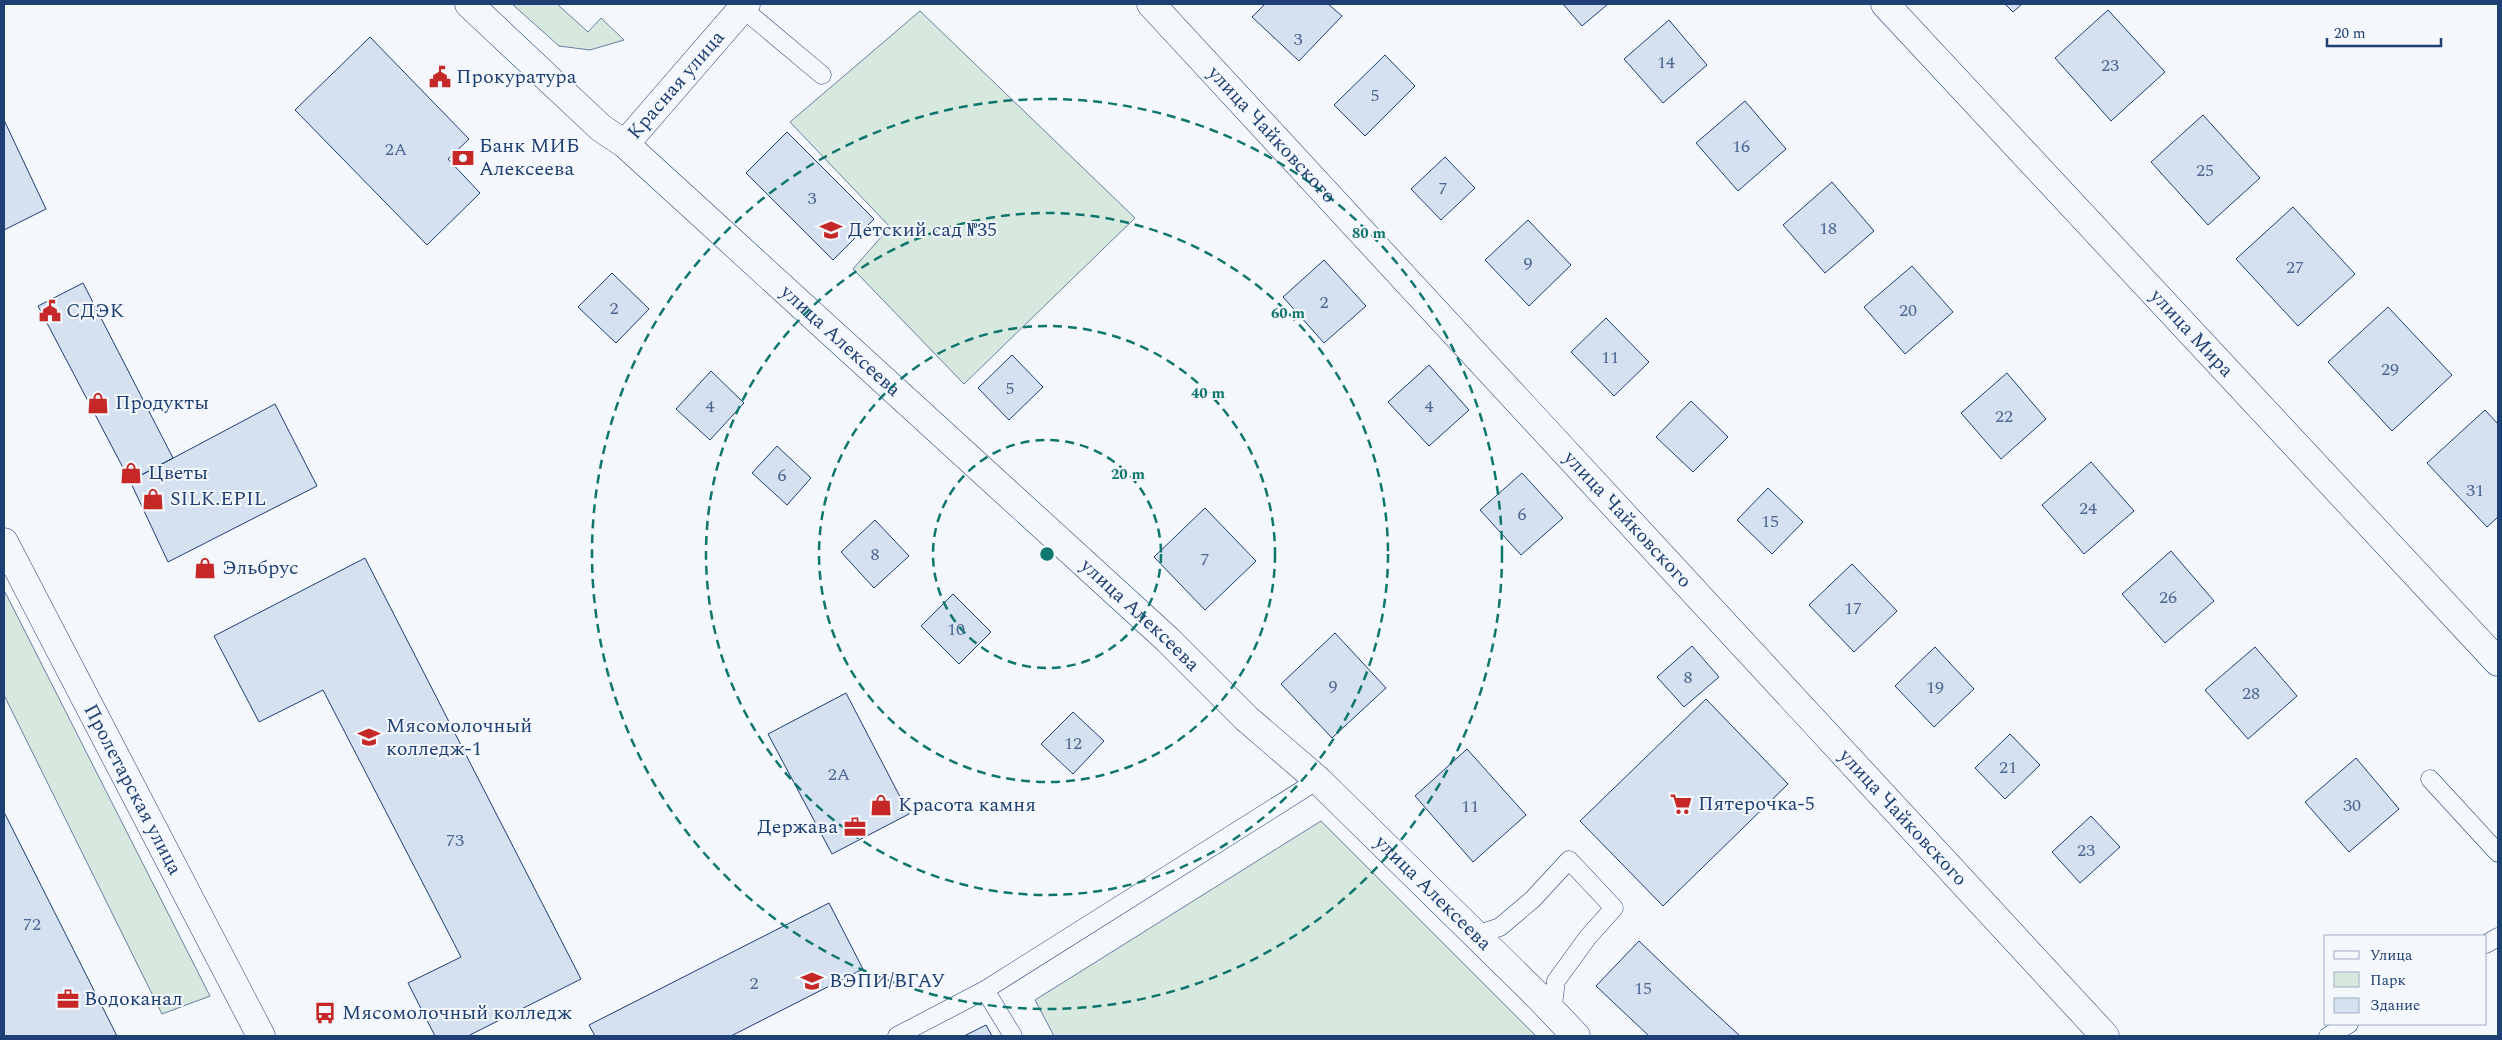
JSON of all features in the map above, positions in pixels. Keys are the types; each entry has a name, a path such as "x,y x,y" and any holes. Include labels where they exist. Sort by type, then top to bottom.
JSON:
{"street":[{"name":"Красная улица","path":"469,4 600,128 625,144 744,6"},
{"name":"улица Чайковского","path":"1151,4 2105,1036"},
{"name":"улица Мира","path":"1885,4 2498,662"},
{"name":"улица Алексеева","path":"625,144 1160,632 1247,719 1318,780 1576,1036"},
{"name":"Пролетарская улица","path":"4,542 261,1036"}],"lane":[{"path":"744,6 822,75"},
{"path":"2430,779 2498,854"},
{"path":"897,1036 985,990 1318,780"},
{"path":"1476,935 1500,927 1533,899 1570,860 1614,908 1588,937 1556,981 1552,1012"},
{"path":"2487,943 2498,937"},
{"path":"985,990 1013,1036"},
{"path":"2328,1036 2347,1025"}],"green space":[{"path":"512,4 557,4 588,32 601,18 624,40 590,50 559,46"},
{"path":"920,11 1135,218 964,384 853,269 890,227 790,122"},
{"path":"4,590 210,996 162,1014 4,695"},
{"path":"1321,821 1536,1036 1054,1036 1035,1000"}],"building":[{"path":"1265,4 1328,4 1342,16 1299,61 1252,17"},
{"path":"1563,4 1608,4 1582,26"},
{"path":"2005,4 2022,4 2013,12"},
{"path":"2108,10 2165,72 2111,121 2055,58"},
{"path":"1669,20 1707,65 1663,103 1624,59"},
{"path":"370,37 469,139 448,159 480,193 427,245 295,110"},
{"path":"1385,55 1415,86 1365,136 1334,105"},
{"path":"1745,101 1786,149 1738,191 1696,143"},
{"path":"2203,115 2260,178 2208,225 2151,162"},
{"path":"4,120 46,209 4,230"},
{"path":"787,132 874,219 833,260 746,173"},
{"path":"1445,157 1475,188 1441,220 1411,189"},
{"path":"1832,182 1874,231 1825,273 1783,225"},
{"path":"2293,207 2355,274 2298,326 2236,259"},
{"path":"1528,220 1571,265 1529,306 1485,260"},
{"path":"1324,260 1366,306 1324,343 1283,297"},
{"path":"1912,266 1953,312 1905,354 1864,307"},
{"path":"612,273 649,309 616,343 578,307"},
{"path":"83,283 173,458 130,481 38,306"},
{"path":"2388,307 2452,375 2392,431 2328,362"},
{"path":"1606,318 1649,362 1614,396 1571,352"},
{"path":"1012,355 1043,387 1009,420 978,388"},
{"path":"1429,365 1469,410 1429,446 1388,402"},
{"path":"711,371 744,403 710,440 676,409"},
{"path":"2007,373 2046,419 2001,459 1961,413"},
{"path":"1691,401 1728,437 1693,472 1656,437"},
{"path":"275,404 317,486 168,562 130,481"},
{"path":"2485,410 2498,424 2498,517 2487,527 2427,463"},
{"path":"777,446 811,478 787,505 752,473"},
{"path":"2091,462 2134,511 2084,554 2042,505"},
{"path":"1522,473 1563,518 1521,555 1480,510"},
{"path":"1768,488 1803,522 1772,554 1737,520"},
{"path":"1205,508 1256,561 1205,610 1154,557"},
{"path":"875,520 909,556 874,588 841,552"},
{"path":"2171,551 2214,601 2165,643 2122,594"},
{"path":"365,558 581,979 468,1036 435,1036 408,983 461,957 323,690 259,722 214,636"},
{"path":"1852,564 1897,611 1854,652 1809,605"},
{"path":"953,594 991,632 959,664 921,626"},
{"path":"1335,633 1386,688 1332,738 1281,684"},
{"path":"1692,646 1719,677 1684,707 1657,677"},
{"path":"1935,647 1974,689 1934,727 1895,686"},
{"path":"2255,647 2297,696 2248,739 2205,690"},
{"path":"846,693 909,814 832,854 768,734"},
{"path":"1706,699 1788,784 1663,906 1580,821"},
{"path":"1073,712 1104,741 1073,774 1041,744"},
{"path":"2010,734 2040,765 2005,799 1975,768"},
{"path":"1467,749 1526,815 1473,862 1415,796"},
{"path":"2356,758 2399,809 2349,852 2305,802"},
{"path":"4,812 117,1036 4,1036"},
{"path":"2091,816 2120,847 2080,883 2052,852"},
{"path":"829,903 863,969 731,1036 595,1036 589,1025"},
{"path":"1639,941 1740,1036 1649,1036 1596,986"},
{"path":"986,1025 992,1036 964,1036"}],"place":[{"name":"Прокуратура","path":"440,77"},
{"name":"Банк МИБ Алексеева","path":"463,158"},
{"name":"Детский сад №35","path":"831,230"},
{"name":"СДЭК","path":"50,311"},
{"name":"Продукты","path":"98,403"},
{"name":"Цветы","path":"131,473"},
{"name":"SILK.EPIL","path":"153,499"},
{"name":"Эльбрус","path":"205,568"},
{"name":"Мясомолочный колледж-1","path":"369,737"},
{"name":"Пятерочка-5","path":"1681,804"},
{"name":"Красота камня","path":"881,805"},
{"name":"Держава","path":"855,827"},
{"name":"ВЭПИ/ВГАУ","path":"812,981"},
{"name":"Водоканал","path":"68,999"},
{"name":"Мясомолочный колледж","path":"325,1013"}]}
